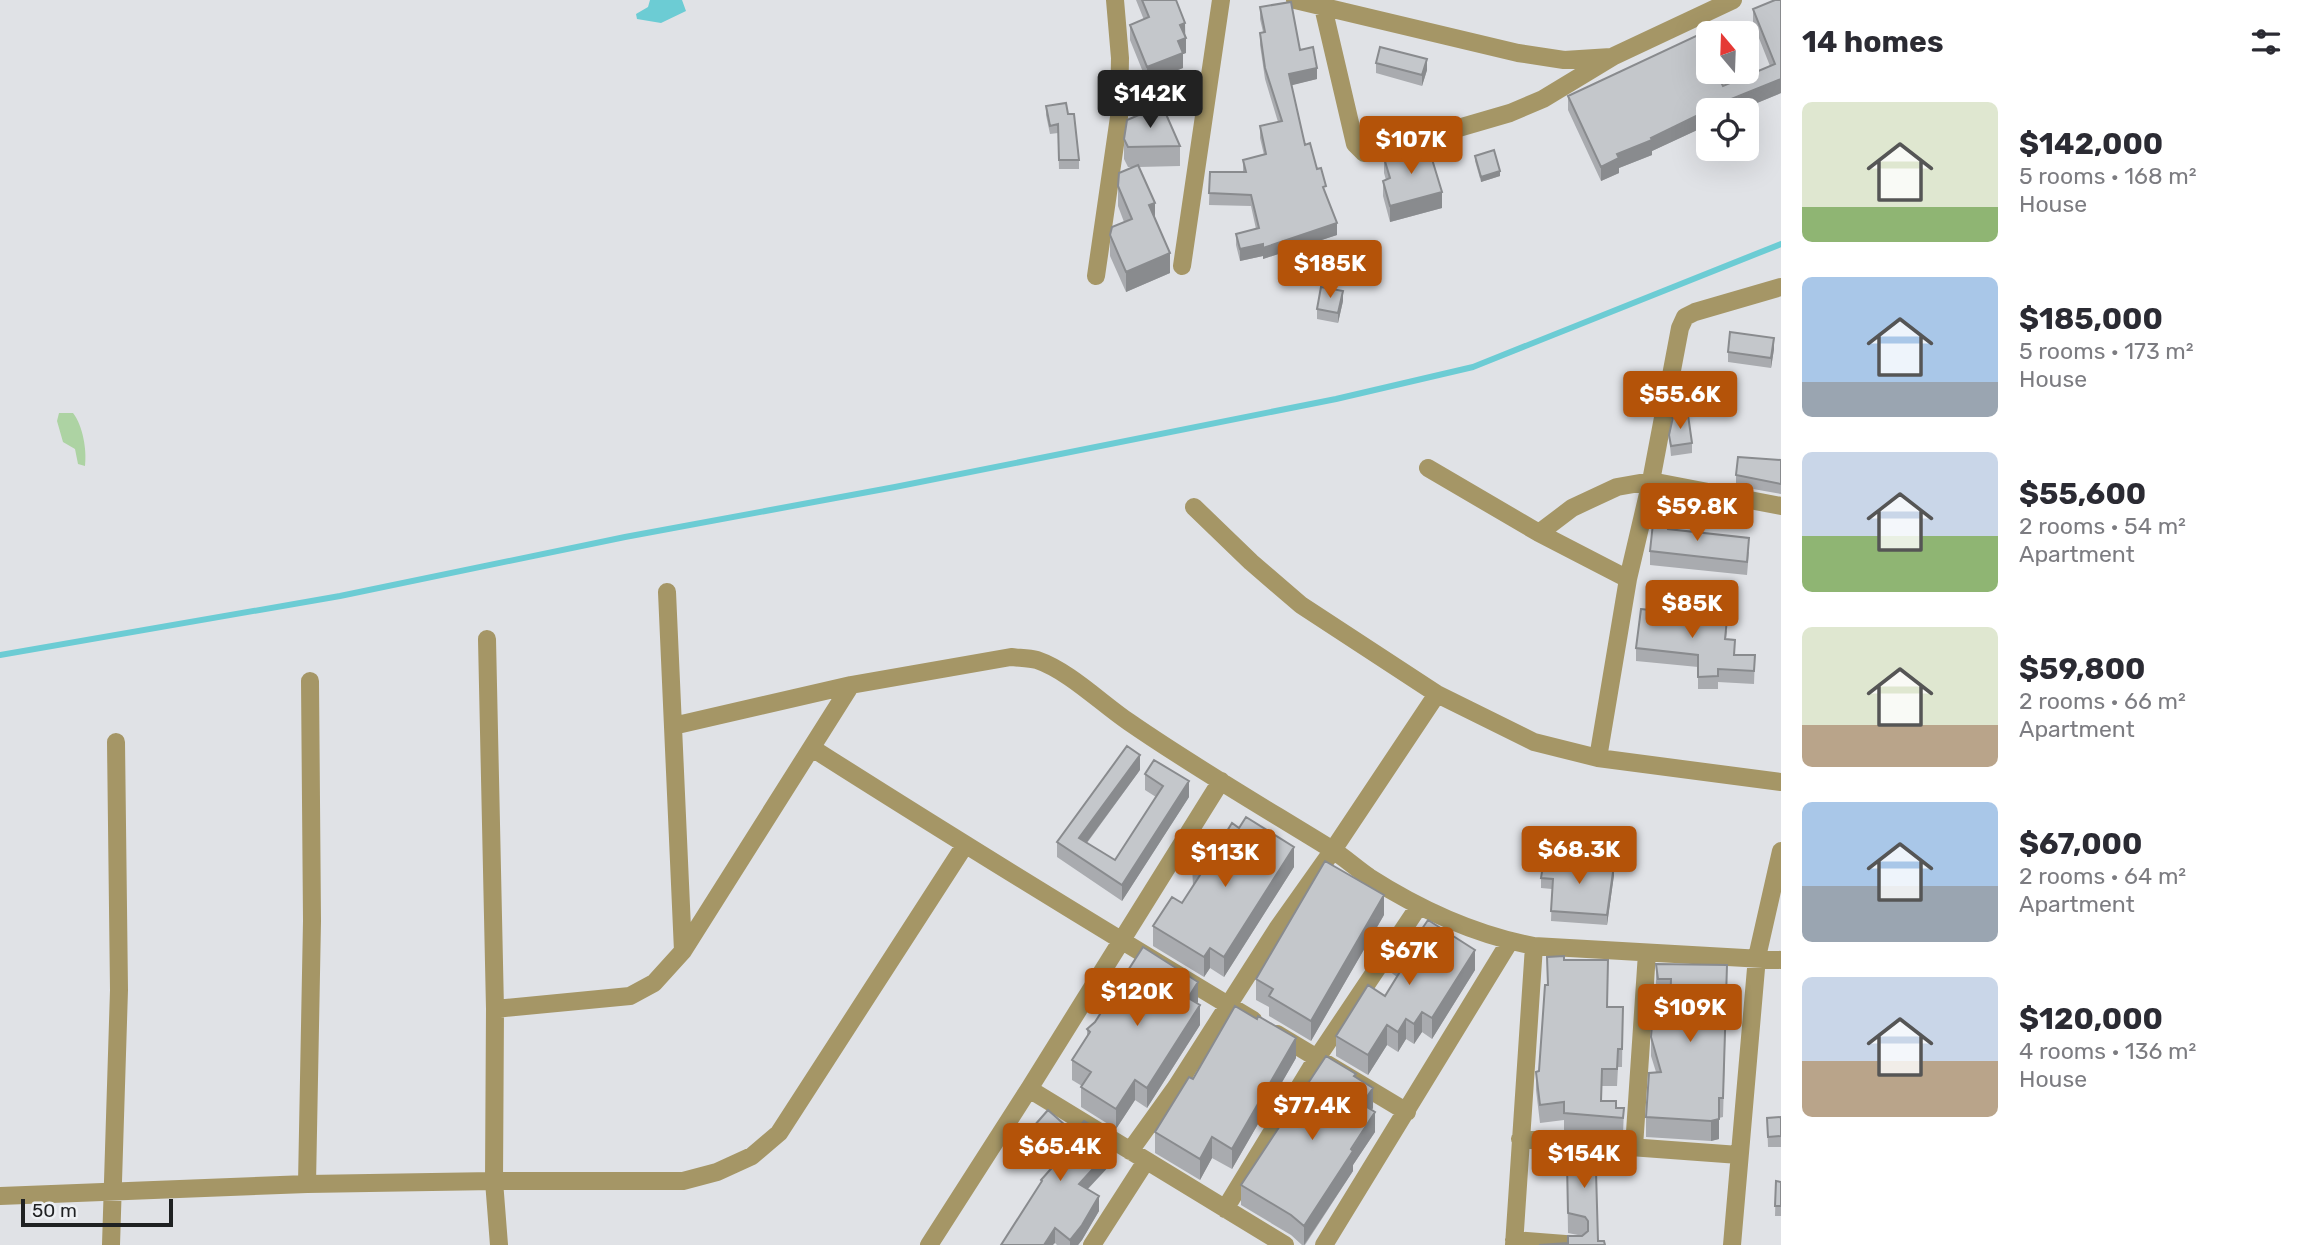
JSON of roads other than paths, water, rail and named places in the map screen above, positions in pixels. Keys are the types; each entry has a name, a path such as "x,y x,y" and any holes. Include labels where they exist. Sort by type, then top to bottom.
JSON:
{"street":[{"path":"1096,276 1119,117 1120,58 1115,0"},
{"path":"1182,266 1221,0"},
{"path":"1295,0 1518,53 1564,60 1614,56"},
{"path":"1322,7 1355,144 1364,153 1376,152 1510,113 1543,99 1614,56 1732,0"},
{"path":"1598,758 1629,579 1680,328 1685,317 1695,312 1781,287"},
{"path":"1428,468 1539,533 1629,579"},
{"path":"1539,533 1572,508 1617,487 1651,481 1781,506"},
{"path":"1194,507 1301,605 1437,694 1534,742 1598,758 1781,782"},
{"path":"667,592 683,951"},
{"path":"487,639 495,1009 494,1181 499,1245"},
{"path":"673,726 851,685 1011,657 1035,659 1054,667 1129,722 1268,812 1333,850 1369,877 1419,906 1472,928 1534,946 1781,960"},
{"path":"307,1184 312,921 310,681"},
{"path":"495,1009 630,996 654,983 683,951 851,685"},
{"path":"1130,1152 1437,694"},
{"path":"111,1245 119,990 116,742"},
{"path":"812,748 965,845 1407,1112"},
{"path":"932,1244 1221,781"},
{"path":"0,1196 307,1184 683,1181 717,1172 752,1156 779,1133 965,845"},
{"path":"1732,1245 1757,957 1781,851"},
{"path":"1224,1209 1317,1058 1419,906"},
{"path":"1324,1245 1510,941"},
{"path":"1534,946 1514,1243 1578,1245"},
{"path":"1634,1147 1647,953"},
{"path":"1029,1089 1285,1245"},
{"path":"1520,1139 1739,1155"},
{"path":"1092,1245 1146,1161"}],"water":[{"path":"650,0 682,0 686,11 661,23 637,19 636,14 648,7"}],"waterway":[{"path":"0,655 340,596 625,537 895,487 1336,399 1473,367 1781,244"}]}
